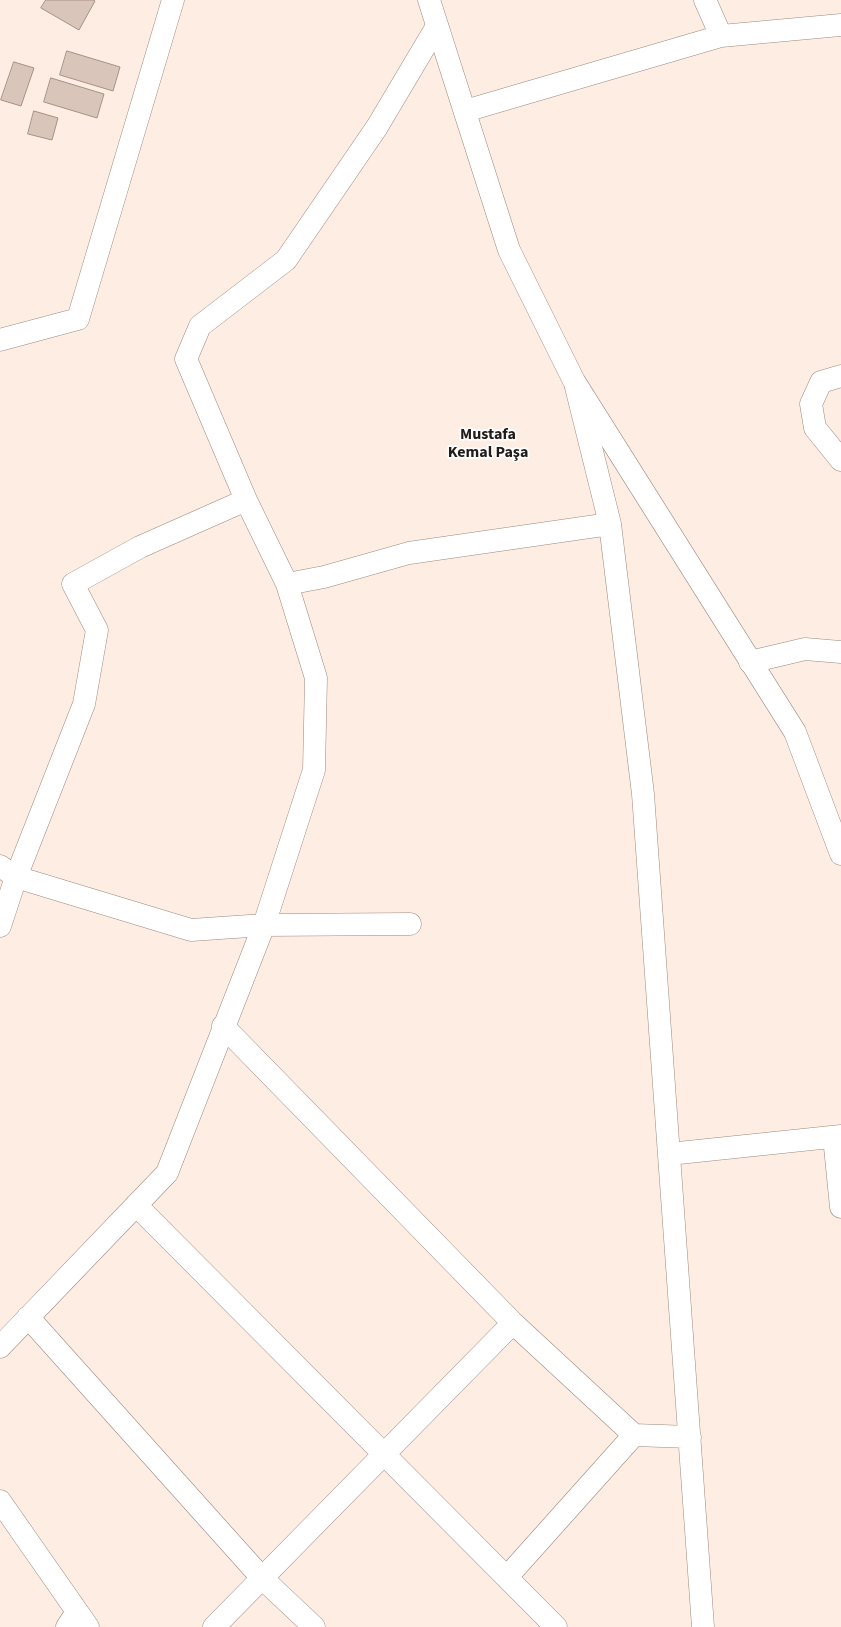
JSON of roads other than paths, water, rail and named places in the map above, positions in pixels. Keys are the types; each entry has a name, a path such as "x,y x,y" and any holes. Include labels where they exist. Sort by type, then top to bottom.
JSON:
{"street":[{"path":"0,340 78,319 173,0"},
{"path":"429,0 509,250 574,381 795,732 841,854"},
{"path":"705,0 721,36"},
{"path":"465,111 721,36 841,25"},
{"path":"0,1347 167,1172 223,1026 264,925 314,770 316,678 286,584 246,500 186,359 200,326 286,260 377,127 437,26"},
{"path":"841,376 821,382 811,404 815,428 841,460"},
{"path":"574,381 610,524 643,794 703,1627"},
{"path":"0,926 8,871 84,704 96,630 73,584 140,547 246,500"},
{"path":"286,584 324,577 409,552 610,524"},
{"path":"750,662 804,649 841,652"},
{"path":"8,871 191,930 264,925 410,924"},
{"path":"223,1026 513,1323 634,1435 690,1437"},
{"path":"669,1154 837,1137 841,1208"},
{"path":"136,1205 556,1627"},
{"path":"28,1317 262,1578 314,1627"},
{"path":"214,1627 513,1323"},
{"path":"507,1577 634,1435"},
{"path":"0,1501 77,1622"}],"district":[{"name":"Mustafa Kemal Paşa","path":"488,444"}]}
